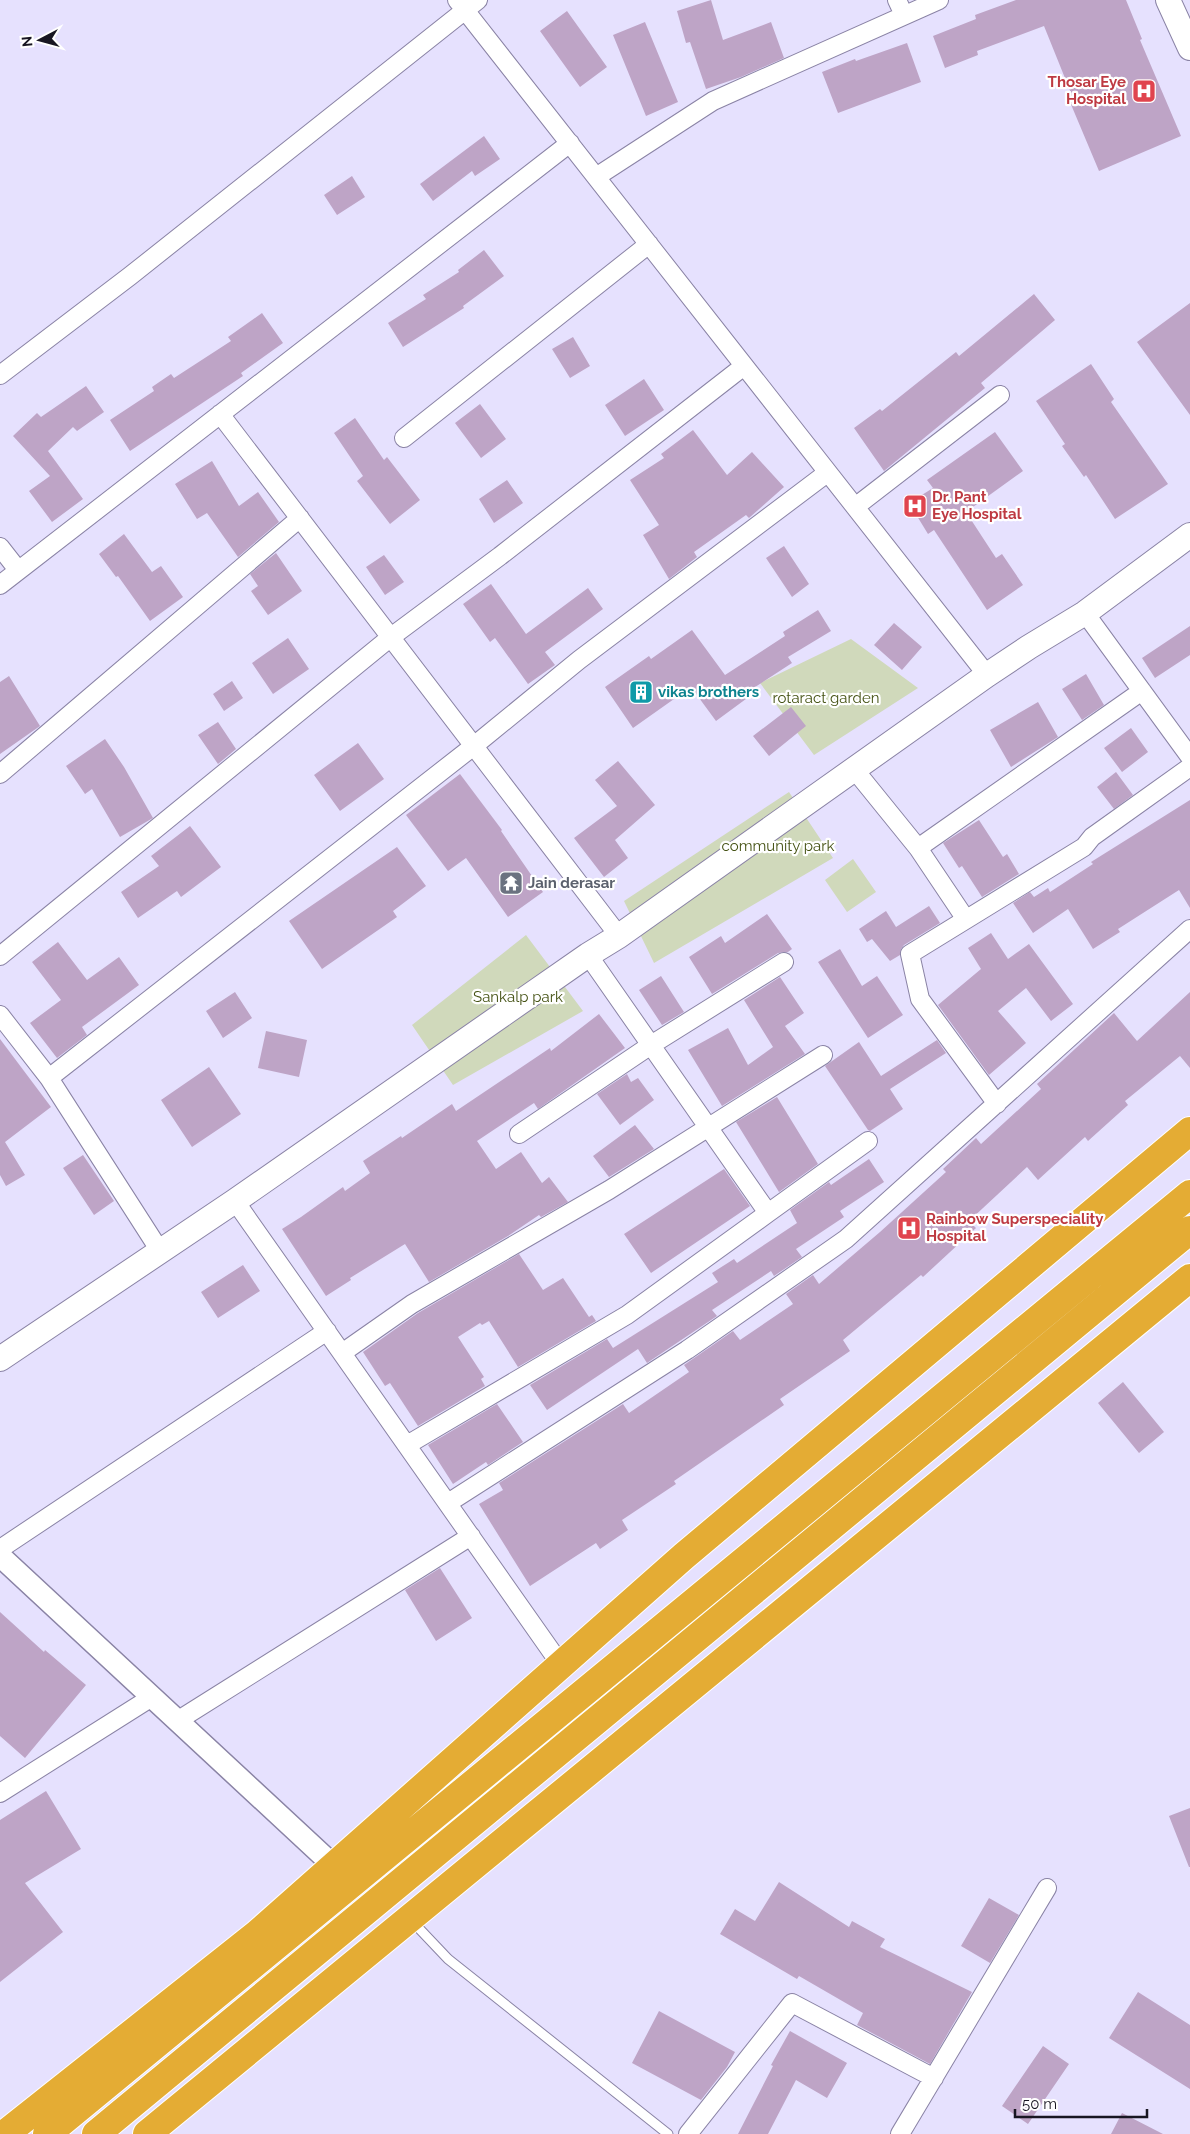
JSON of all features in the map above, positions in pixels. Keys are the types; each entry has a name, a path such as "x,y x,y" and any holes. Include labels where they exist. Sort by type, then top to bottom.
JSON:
{"highway":[{"path":"5,2134 257,1934 692,1549 1190,1131"},
{"path":"47,2134 1190,1194"},
{"path":"96,2134 1185,1234"},
{"path":"148,2134 1190,1278"},
{"path":"692,1549 716,1585"}],"main road":[{"path":"1168,0 1190,48"},
{"path":"0,1359 235,1201 588,955 619,936 987,675 1085,613 1190,535"}],"street":[{"path":"596,177 712,102 901,8 939,0"},
{"path":"0,374 137,270 467,3 596,177 987,675"},
{"path":"0,585 570,143"},
{"path":"404,438 649,244"},
{"path":"0,956 392,637 500,556 744,366"},
{"path":"855,507 1000,395"},
{"path":"220,414 475,745 619,936"},
{"path":"49,1078 475,745 579,660 827,473"},
{"path":"0,774 300,518"},
{"path":"0,547 18,570"},
{"path":"1085,613 1190,757"},
{"path":"918,848 1142,691"},
{"path":"997,1104 920,999 910,954 965,918 1084,847 1092,837 1190,767"},
{"path":"854,769 918,848 965,918"},
{"path":"448,1504 688,1350 846,1239 1190,929"},
{"path":"588,955 768,1213"},
{"path":"519,1134 651,1045 784,962"},
{"path":"0,1015 49,1078 160,1251"},
{"path":"342,1353 412,1304 609,1190 824,1055"},
{"path":"407,1445 627,1315 868,1141"},
{"path":"235,1201 561,1664"},
{"path":"0,1549 327,1331"},
{"path":"178,1721 471,1536"},
{"path":"0,1556 334,1866"},
{"path":"0,1793 152,1698"},
{"path":"900,2134 1046,1888"},
{"path":"688,2134 792,2003 934,2078"}],"lane":[{"path":"410,1919 448,1959 668,2134"}],"green space":[{"name":"rotaract garden","path":"851,639 918,688 814,755 760,683"},
{"name":"community park","path":"789,792 833,858 654,963 624,901"},
{"path":"853,859 876,892 847,912 825,880"},
{"name":"Sankalp park","path":"526,935 583,1011 453,1085 412,1025"}],"building":[{"path":"711,0 723,40 771,22 784,58 741,77 706,89 690,42 686,43 677,11"},
{"path":"1016,0 1126,0 1142,39 1140,40 1181,136 1099,171 1067,95 1071,93 1044,26 977,51 978,55 945,68 933,36 976,19 975,15"},
{"path":"567,11 607,67 580,87 540,31"},
{"path":"645,22 678,102 646,116 613,35"},
{"path":"907,43 921,82 838,113 822,72 855,59 856,61"},
{"path":"484,136 500,159 475,176 472,171 433,201 420,184"},
{"path":"352,176 365,197 337,215 324,195"},
{"path":"484,250 504,276 463,306 464,308 403,347 388,323 426,299 423,295 459,272 458,270"},
{"path":"1034,294 1055,320 981,383 985,388 884,471 854,428 880,409 882,411 956,352 959,356"},
{"path":"1190,303 1190,415 1137,342"},
{"path":"262,313 283,343 241,373 243,376 130,451 110,420 154,391 152,387 171,374 174,378 231,341 228,337"},
{"path":"573,337 590,366 570,378 552,349"},
{"path":"1091,364 1114,399 1111,402 1168,484 1115,519 1086,475 1084,477 1062,446 1065,444 1036,401"},
{"path":"644,379 664,410 625,436 605,405"},
{"path":"86,386 104,412 77,431 73,427 48,451 83,499 52,522 29,491 50,476 13,436 37,413 41,417"},
{"path":"480,404 506,439 481,458 455,423"},
{"path":"355,418 384,460 387,457 420,500 390,524 357,481 363,476 334,433"},
{"path":"693,430 727,475 752,452 784,487 749,518 746,515 694,552 697,557 669,579 643,535 659,525 630,480 664,458 661,454"},
{"path":"995,432 1023,471 966,512 996,558 1002,554 1023,585 987,610 934,530 928,534 909,503 933,488 927,480"},
{"path":"212,461 239,506 258,492 279,522 238,557 207,513 197,519 175,484"},
{"path":"507,480 523,503 494,523 479,499"},
{"path":"124,534 152,572 161,566 183,597 150,621 118,576 116,577 99,554"},
{"path":"784,546 809,584 792,597 766,558"},
{"path":"276,553 302,591 268,615 251,591 258,586 250,574"},
{"path":"384,555 404,582 385,595 366,567"},
{"path":"491,584 526,634 588,588 603,609 545,652 555,665 528,684 495,638 490,642 463,604"},
{"path":"818,610 831,631 788,657 792,663 746,693 750,696 716,721 691,687 633,728 605,687 649,656 651,659 692,630 725,675 785,636 783,632"},
{"path":"894,623 922,647 902,670 874,645"},
{"path":"1190,626 1190,655 1155,678 1142,658"},
{"path":"288,638 309,669 273,694 252,663"},
{"path":"1086,674 1104,705 1082,720 1062,689"},
{"path":"9,676 40,726 0,754 0,682"},
{"path":"232,681 243,698 224,711 213,694"},
{"path":"1038,702 1058,737 1011,767 990,730"},
{"path":"791,707 806,726 769,756 753,736"},
{"path":"218,722 236,749 218,764 198,735"},
{"path":"1131,728 1148,752 1122,772 1104,748"},
{"path":"105,739 124,767 153,818 120,837 92,789 85,794 66,766"},
{"path":"358,743 384,779 340,811 314,775"},
{"path":"618,761 655,805 615,840 628,858 604,877 574,838 617,806 595,780"},
{"path":"1116,772 1133,795 1114,809 1097,787"},
{"path":"460,774 502,830 543,892 508,917 466,858 448,871 406,815"},
{"path":"1190,800 1190,908 1179,890 1118,929 1120,932 1093,949 1068,909 1033,933 1013,903 1030,892 1034,897 1048,888 1050,892 1093,864 1091,862"},
{"path":"979,820 1003,857 1007,854 1019,874 982,897 962,866 959,868 943,843"},
{"path":"190,826 221,867 181,897 177,891 138,918 121,892 159,866 151,856"},
{"path":"397,847 426,886 393,911 397,917 322,969 289,921"},
{"path":"929,906 940,923 904,945 900,955 890,961 872,939 867,942 859,929 886,911 896,927"},
{"path":"767,914 792,949 788,952 778,953 712,994 689,957 721,936 725,943"},
{"path":"991,933 1008,959 1029,944 1073,1004 1051,1021 1026,988 998,1011 1026,1043 989,1075 938,1005 981,969 968,948"},
{"path":"58,942 87,980 119,957 139,985 82,1027 87,1035 57,1058 30,1023 61,1000 32,962"},
{"path":"840,949 862,986 877,976 903,1015 868,1038 818,962"},
{"path":"661,976 684,1012 662,1025 639,990"},
{"path":"780,977 804,1013 785,1026 805,1054 722,1106 688,1050 728,1028 748,1065 773,1047 744,1000"},
{"path":"235,992 252,1018 223,1038 206,1011"},
{"path":"1190,992 1190,1068 1180,1056 1125,1101 1128,1105 1088,1141 1085,1137 1038,1180 1027,1167 969,1221 976,1228 923,1277 921,1275 843,1340 850,1351 780,1399 784,1405 674,1481 676,1484 622,1520 628,1530 600,1549 596,1543 530,1586 479,1504 503,1490 499,1483 623,1404 629,1413 689,1372 684,1365 733,1331 740,1340 793,1304 786,1294 813,1275 819,1284 880,1232 946,1172 943,1169 976,1138 981,1144 1041,1089 1037,1084 1114,1013 1137,1041"},
{"path":"599,1014 625,1048 538,1109 534,1103 477,1141 496,1169 521,1152 542,1183 549,1177 568,1202 541,1217 539,1215 508,1236 429,1282 405,1244 350,1278 351,1280 326,1296 282,1229 343,1187 345,1191 370,1173 363,1161 401,1136 402,1138 452,1104 456,1111 550,1048 551,1051"},
{"path":"266,1031 307,1040 299,1077 258,1068"},
{"path":"0,1039 51,1107 5,1142 25,1175 6,1186 0,1175"},
{"path":"937,1040 946,1053 890,1089 903,1109 870,1131 825,1066 859,1042 881,1076"},
{"path":"209,1067 241,1114 192,1147 161,1100"},
{"path":"627,1074 631,1082 638,1078 654,1100 620,1125 597,1094"},
{"path":"777,1097 818,1164 779,1192 736,1122"},
{"path":"635,1125 654,1149 609,1177 593,1156"},
{"path":"83,1155 114,1201 94,1215 63,1168"},
{"path":"869,1159 884,1182 840,1211 844,1217 796,1249 802,1257 774,1276 771,1271 712,1310 717,1316 647,1363 638,1349 547,1410 530,1385 607,1339 613,1348 718,1282 712,1273 734,1259 737,1263 797,1223 790,1210 829,1182 831,1185"},
{"path":"724,1169 750,1206 651,1273 624,1234"},
{"path":"519,1254 543,1290 563,1278 589,1317 592,1315 596,1321 518,1367 489,1321 482,1325 480,1323 458,1337 484,1377 481,1379 485,1386 418,1426 390,1383 385,1386 363,1352 418,1313"},
{"path":"243,1265 260,1291 218,1318 201,1292"},
{"path":"1123,1382 1164,1432 1139,1453 1098,1403"},
{"path":"497,1404 523,1442 488,1465 486,1462 453,1484 428,1445"},
{"path":"440,1568 472,1618 436,1641 405,1590"},
{"path":"0,1612 44,1652 45,1650 86,1685 25,1758 0,1736"},
{"path":"46,1791 81,1849 25,1883 63,1932 0,1982 0,1820"},
{"path":"1190,1808 1190,1867 1189,1867 1169,1816"},
{"path":"779,1882 849,1927 852,1921 885,1939 880,1947 972,1992 930,2064 857,2025 863,2013 799,1976 797,1979 720,1934 735,1909 755,1921"},
{"path":"989,1898 1019,1915 990,1963 961,1946"},
{"path":"1138,1992 1190,2025 1190,2089 1109,2038"},
{"path":"659,2011 735,2052 727,2067 701,2100 632,2063"},
{"path":"790,2031 847,2063 827,2098 796,2080 768,2134 738,2134 773,2066 771,2065"},
{"path":"1043,2046 1069,2064 1028,2124 1002,2106"},
{"path":"1122,2113 1163,2134 1111,2134"}],"place":[{"name":"Thosar Eye Hospital","path":"1144,91"},
{"name":"Dr. Pant Eye Hospital","path":"915,506"},
{"name":"vikas brothers","path":"641,692"},
{"name":"Jain derasar","path":"511,883"},
{"name":"Rainbow Superspeciality Hospital","path":"909,1228"}]}
